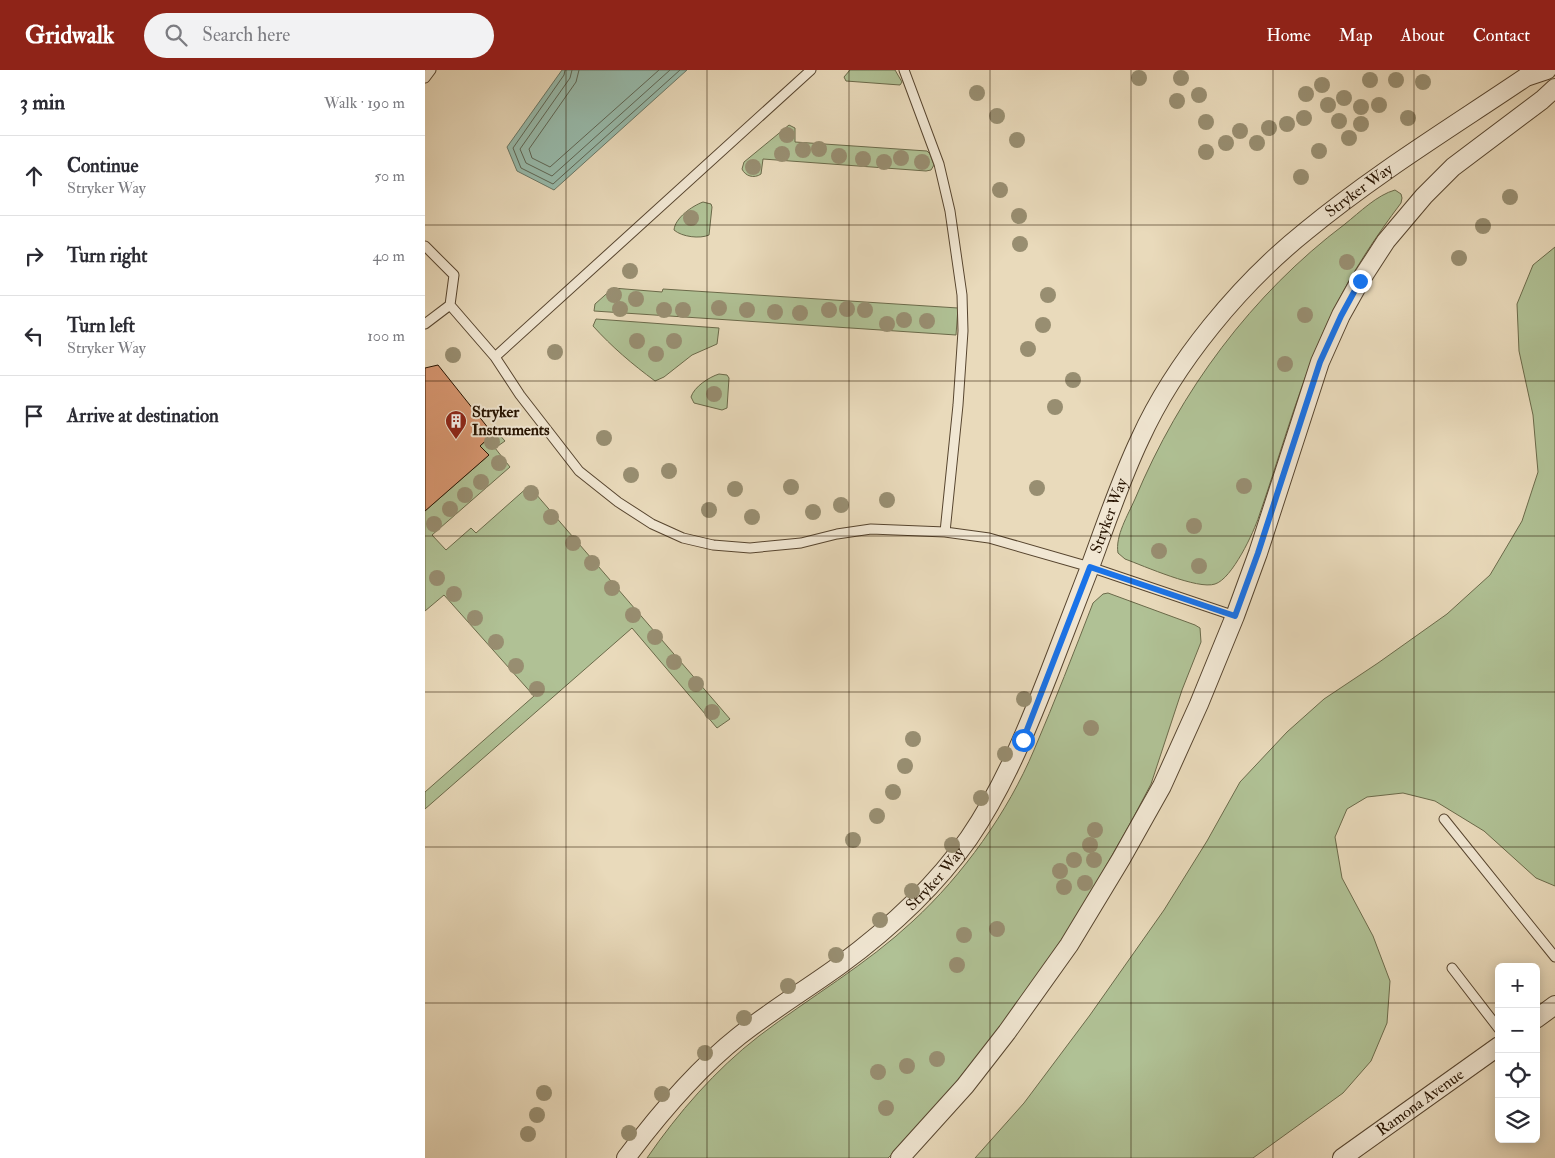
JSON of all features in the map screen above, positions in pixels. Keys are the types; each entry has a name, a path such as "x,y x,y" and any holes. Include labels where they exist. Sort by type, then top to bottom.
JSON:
{"street":[{"name":"Stryker Way","path":"626,1158 689,1083 717,1055 741,1035 839,965 881,932 934,883 968,839 998,789 1023,740 1121,483 1145,429 1160,400 1185,360 1223,313 1261,271 1303,232 1370,181 1526,77 1547,70"},
{"path":"901,1158 965,1086 1007,1032 1069,945 1162,786 1199,704 1235,616 1258,553 1320,362 1341,316 1360,281 1386,241 1424,196 1453,167 1542,100 1555,88"},
{"path":"1540,1016 1555,1005"},
{"name":"Ramona Avenue","path":"1342,1158 1495,1049"}],"lane":[{"path":"425,78 431,70"},
{"path":"495,357 811,70"},
{"path":"904,70 939,164 950,212 962,295 963,331 945,532"},
{"path":"425,246 454,275 450,305 425,324"},
{"path":"450,305 495,357 520,395 579,471 618,502 652,524 683,538 713,545 751,548 801,543 837,534 871,530 945,532 989,538 1090,567 1235,616"},
{"path":"1444,819 1555,957"},
{"path":"1452,968 1495,1024"}],"shaded area":[{"path":"850,70 895,70 902,82 900,85 846,81 844,77"},
{"path":"789,125 795,128 795,142 927,151 934,165 931,170 926,171 763,159 761,174 750,176 745,173 742,169 744,162"},
{"path":"1395,190 1401,194 1401,203 1357,267 1334,309 1312,359 1256,523 1235,565 1222,580 1215,584 1207,585 1184,581 1125,559 1118,553 1118,540 1153,459 1174,420 1222,347 1279,281 1311,251 1369,204 1388,192"},
{"path":"703,202 711,204 712,207 709,235 691,237 674,230 677,221 685,213"},
{"path":"1555,247 1555,886 1536,878 1484,831 1435,801 1403,793 1367,797 1347,809 1335,837 1342,878 1373,936 1390,981 1387,1023 1371,1061 1343,1093 1253,1158 975,1158 1024,1103 1090,1015 1164,910 1207,841 1240,782 1287,732 1324,699 1447,614 1490,575 1522,521 1538,472 1533,415 1519,351 1517,304 1533,265"},
{"path":"613,288 662,292 663,289 958,308 956,335 594,311 595,304"},
{"path":"596,319 719,328 717,344 692,355 664,377 655,381 600,334 593,326"},
{"path":"719,374 727,375 729,378 727,408 722,410 694,403 691,397 695,390 711,377"},
{"path":"496,431 505,441 495,448 510,467 432,535 446,550 471,528 476,533 529,486 730,719 717,728 632,628 425,809 425,792 534,696 444,595 425,611 425,511 489,455 480,446"},
{"path":"1108,593 1195,625 1200,628 1201,642 1182,690 1151,784 1131,822 1078,915 1018,1004 957,1081 910,1136 888,1158 647,1158 684,1109 727,1063 759,1036 895,937 949,884 982,842 1011,796 1034,750 1093,603 1103,594"}],"water":[{"path":"562,70 687,70 554,190 517,171 507,147"}],"building":[{"name":"Stryker Instruments","path":"438,365 493,434 480,446 489,455 425,511 425,368"}],"place":[{"name":"Stryker Instruments","path":"456,440"}],"route":[{"path":"1023,740 1090,567 1235,616 1258,553 1320,362 1341,316 1360,281"}]}
